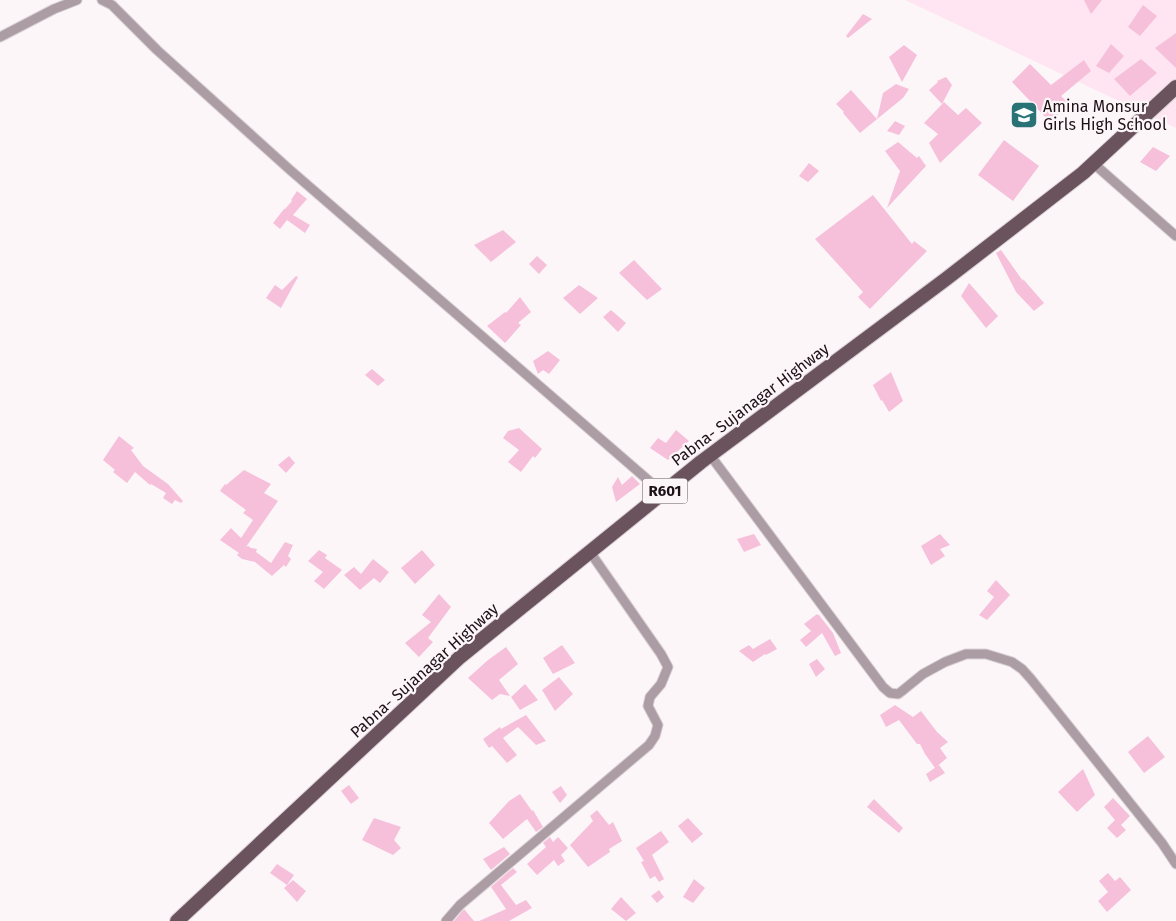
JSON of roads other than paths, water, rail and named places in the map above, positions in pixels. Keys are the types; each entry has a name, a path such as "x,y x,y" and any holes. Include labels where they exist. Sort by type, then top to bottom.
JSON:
{"main road":[{"name":"Pabna- Sujanagar Highway","path":"177,921 460,657 710,455 946,279 1083,173 1176,87"}],"street":[{"path":"0,37 54,9 77,0"},
{"path":"102,0 112,5 157,50 289,169 663,493"},
{"path":"1093,163 1176,236"},
{"path":"710,455 883,687 890,693 898,694 923,674 945,662 966,654 986,654 1012,662 1022,668 1162,843 1176,864"},
{"path":"446,921 460,905 649,745 655,736 658,725 648,706 650,697 661,684 668,667 661,654 590,552"}],"place":[{"name":"Amina Monsur Girls High School","path":"1024,115"}]}
